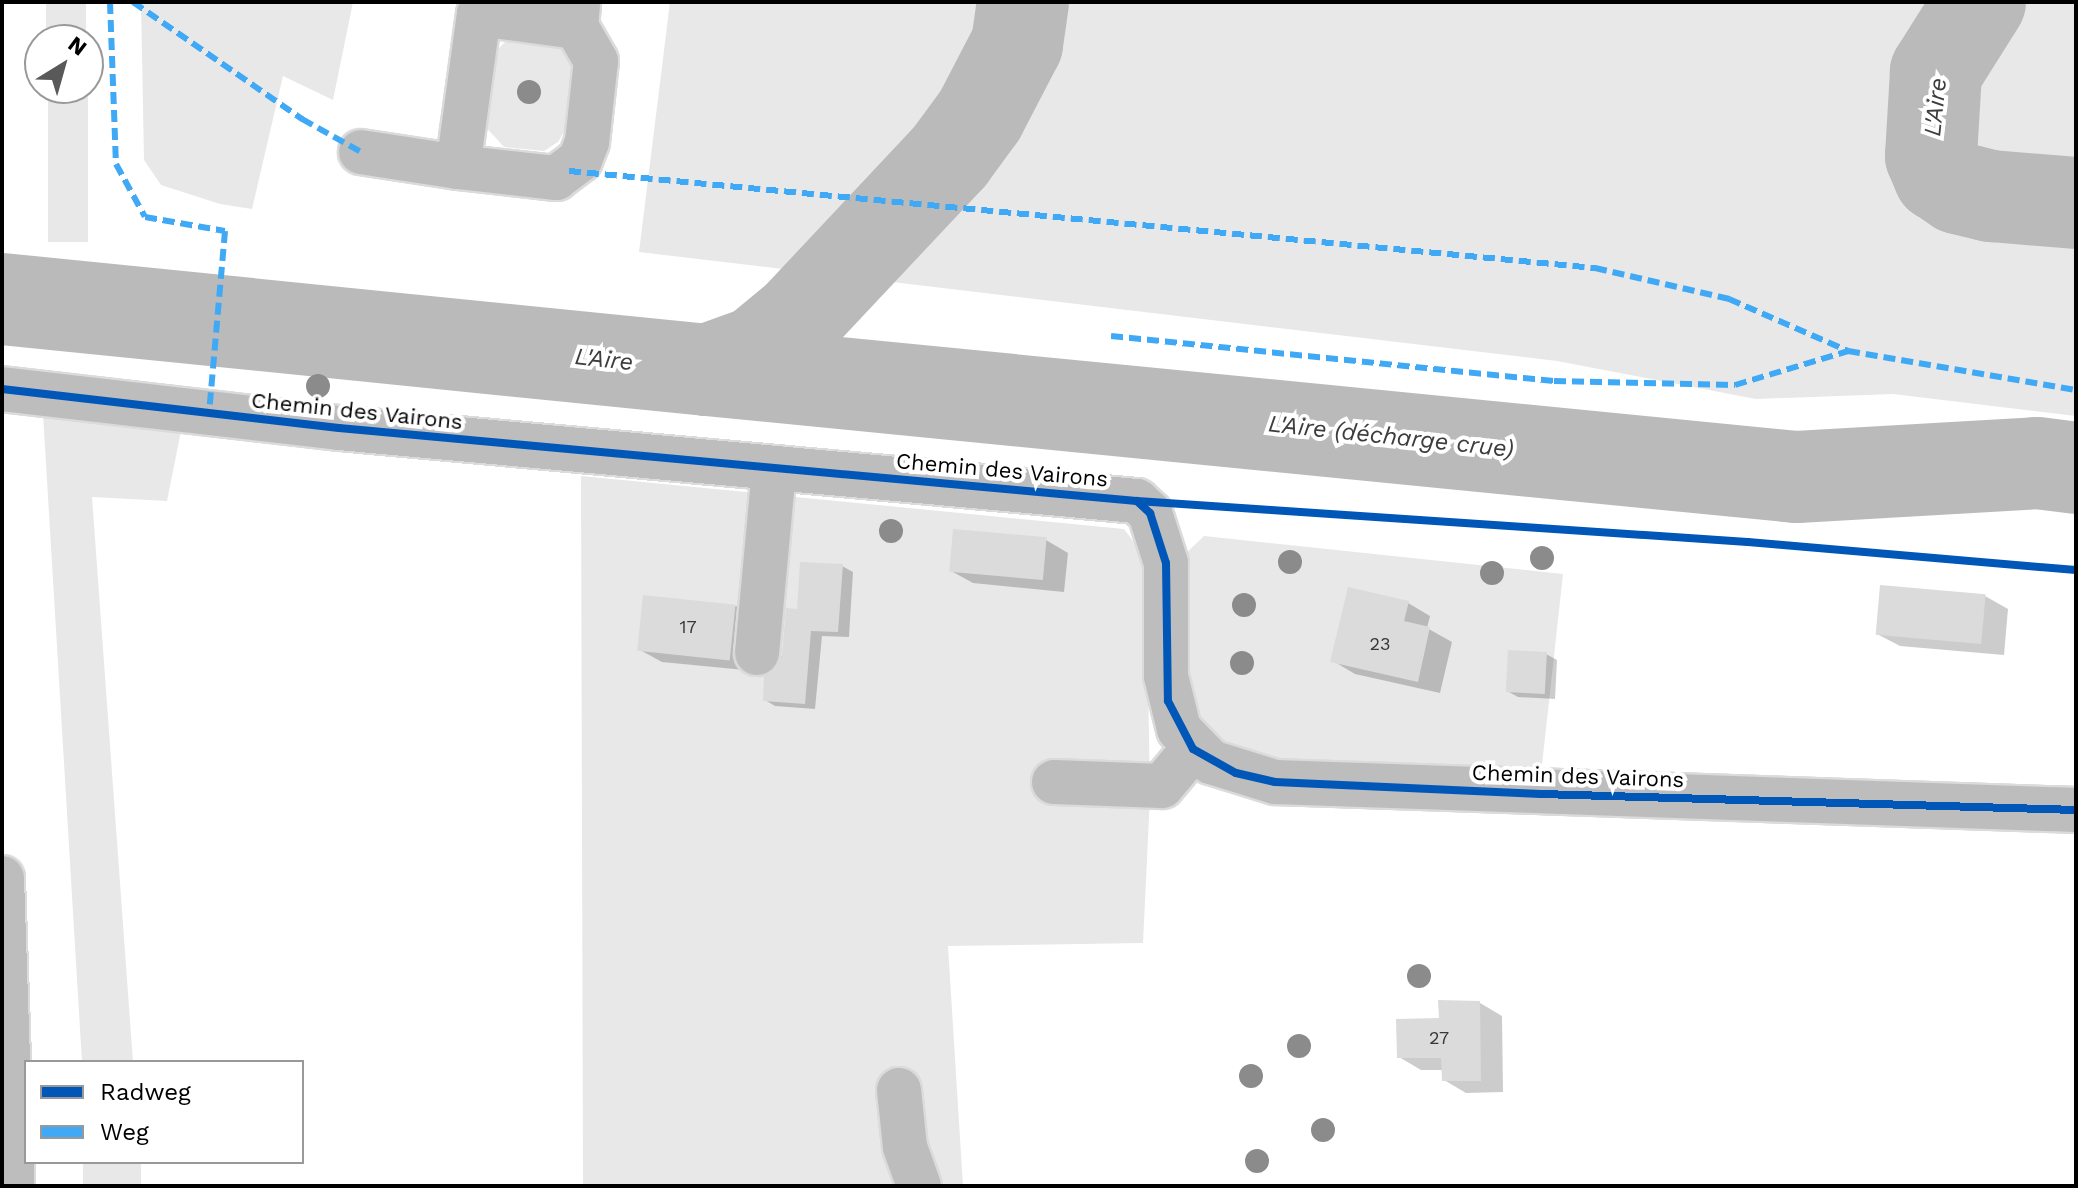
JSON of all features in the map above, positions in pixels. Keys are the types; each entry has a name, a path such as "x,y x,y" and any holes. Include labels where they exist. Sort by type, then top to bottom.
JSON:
{"main road":[{"path":"361,152 458,167 556,178 580,160 587,142 596,61 577,14 480,8 458,167"},
{"name":"Chemin des Vairons","path":"2,389 209,415 1137,501 1150,513 1166,563 1168,701 1193,749 1236,773 1275,782 2076,810"},
{"path":"757,653 774,469"},
{"path":"1054,782 1162,786 1193,749"},
{"path":"2,878 12,1186"},
{"path":"899,1090 905,1147 919,1186"}],"shaded area":[{"path":"46,2 86,2 86,24 46,24"},
{"path":"141,2 353,2 333,100 283,76 252,209 220,204 161,185 144,160"},
{"path":"670,2 2076,2 2076,416 1893,394 1756,399 1557,361 639,252"},
{"path":"519,37 550,41 564,48 572,62 567,127 558,142 544,151 504,147 483,124 489,58 507,40"},
{"path":"48,104 88,104 88,242 48,242"},
{"path":"43,414 181,431 167,501 92,497 133,1060 82,1060"},
{"path":"581,476 1124,529 1146,558 1150,796 1143,943 948,946 963,1186 583,1186"},
{"path":"1204,536 1563,574 1541,774 1267,762 1215,741 1189,715 1180,559"},
{"path":"83,1164 141,1164 141,1186 83,1186"}],"building":[{"path":"953,529 1047,537 1043,580 949,572"},
{"path":"800,562 843,564 838,632 811,631 805,704 763,701 764,676 777,668 782,656 786,608 797,609"},
{"path":"1880,585 1986,594 1981,644 1876,635"},
{"path":"1348,587 1409,601 1404,621 1430,627 1418,682 1330,662"},
{"path":"643,595 735,605 730,660 637,651"},
{"path":"1508,650 1547,652 1545,694 1506,692"},
{"path":"1438,1000 1480,1001 1481,1081 1442,1081 1441,1058 1397,1058 1396,1019 1439,1018"}],"waterway":[{"name":"L'Aire","path":"2,299 707,370 757,352 797,319 950,156 980,115 1017,44 1023,2"},
{"name":"L'Aire","path":"1980,2 1936,72 1931,156 1939,175 1958,188 1991,196 2076,203"},
{"name":"L'Aire (décharge crue)","path":"707,370 1797,477 2037,463 2076,468"}],"marked path":[{"path":"110,2 116,164 145,217 225,231 209,415"},
{"path":"133,2 302,119 361,152"},
{"path":"569,171 1595,268 1729,299 1848,351"},
{"path":"1111,336 1554,381 1735,385 1848,351 2076,390"}],"cycle path":[{"path":"2,389 339,428 1137,501 1748,542 2076,570"},
{"path":"1137,501 1150,513 1166,563 1168,701 1193,749 1236,773 1275,782 1541,794 2076,810"}]}
